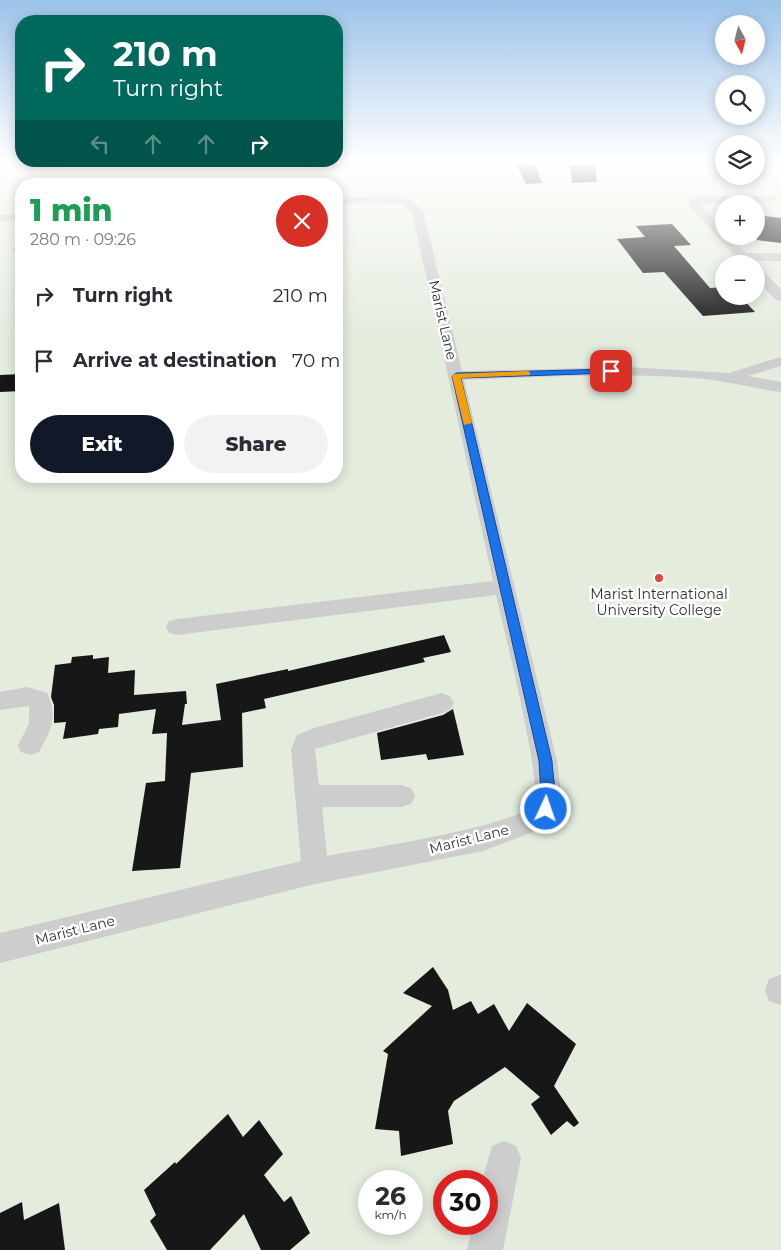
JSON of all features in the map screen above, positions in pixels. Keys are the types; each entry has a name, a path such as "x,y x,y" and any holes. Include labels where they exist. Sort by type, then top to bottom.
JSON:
{"street":[{"name":"Marist Lane","path":"0,948 315,871 483,839 534,820 546,809 548,794 545,761 419,218"},
{"path":"707,218 741,255"},
{"path":"765,258 781,257"},
{"path":"765,281 781,298"},
{"path":"729,377 781,361"},
{"path":"456,376 611,371 729,377 781,387"},
{"path":"177,627 505,587"},
{"path":"0,700 27,696 39,700 43,711 43,723 30,745"},
{"path":"315,871 303,749 306,742 314,738 442,702"},
{"path":"308,796 402,796"},
{"path":"485,1250 504,1158"}],"shaded area":[{"path":"0,218 15,218 15,483 343,483 343,218 715,218 715,245 765,245 765,218 781,218 781,1250 0,1250"}],"building":[{"path":"765,218 781,218 781,243 765,241"},
{"path":"672,224 691,245 674,246 710,288 715,288 715,305 748,305 755,312 703,316 664,272 643,273 617,239 645,237 636,226"},
{"path":"15,374 15,391 0,392 0,375"},
{"path":"444,635 451,652 423,658 425,662 264,699 266,708 242,713 243,767 191,773 180,868 132,871 146,783 165,781 167,733 152,734 156,709 119,714 118,727 99,729 98,734 63,739 66,722 54,723 54,705 51,697 55,665 71,663 72,657 93,655 93,659 109,657 108,673 135,670 134,695 186,691 187,704 185,704 182,725 221,720 216,684 288,669 288,671"},
{"path":"453,709 464,755 428,760 426,754 381,760 377,733 443,715"},
{"path":"433,967 448,990 453,1010 471,1001 478,1014 494,1004 509,1031 527,1003 576,1044 554,1086 579,1123 574,1127 567,1121 551,1135 531,1104 540,1097 505,1067 454,1101 448,1111 453,1144 401,1156 399,1131 375,1129 388,1054 383,1051 432,1006 403,993"},
{"path":"228,1114 243,1137 259,1120 283,1154 264,1175 284,1202 291,1196 310,1233 290,1250 261,1250 244,1214 210,1250 167,1250 150,1221 156,1215 144,1190 175,1162 176,1164"},
{"path":"22,1202 24,1220 59,1203 65,1250 0,1250 0,1213"}],"slow traffic":[{"path":"467,423 456,376 527,374"}],"place":[{"name":"Marist International University College","path":"659,578"}],"route":[{"path":"546,809 548,794 545,761 456,376 611,371"}]}
